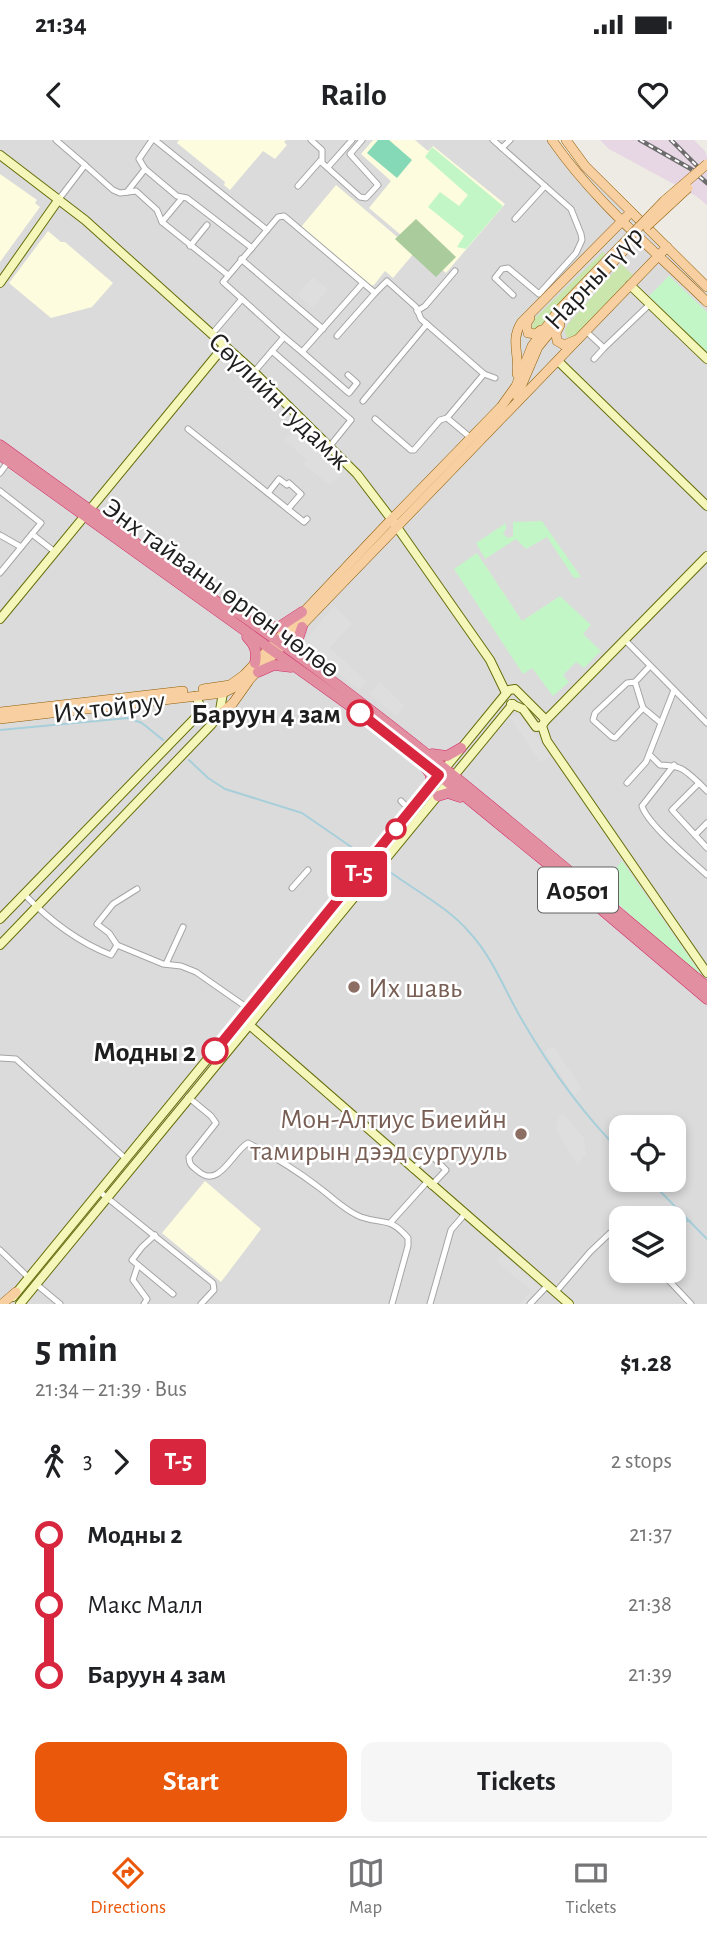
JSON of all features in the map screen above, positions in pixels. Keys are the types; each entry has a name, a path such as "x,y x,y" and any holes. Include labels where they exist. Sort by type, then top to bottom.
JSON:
{"highway":[{"name":"Энх тайваны өргөн чөлөө","path":"0,445 220,613 442,771"},
{"name":"Энх тайваны өргөн чөлөө","path":"3,464 87,512 318,670 425,751 451,779 707,987"},
{"path":"253,623 269,628 279,627 302,612"},
{"path":"220,613 254,643 256,667 294,667"},
{"path":"302,627 296,645 318,670"},
{"path":"405,747 428,771 432,780 430,787"},
{"path":"425,751 447,756 461,748"},
{"name":"Энх тайваны өргөн чөлөө","path":"451,779 471,802 707,999"},
{"path":"438,796 455,794 471,802"}],"main road":[{"path":"552,140 572,170 707,302"},
{"path":"566,140 586,166 707,287"},
{"name":"Сөүлийн гудамж","path":"0,155 59,199 225,345 357,474 490,660 509,693 543,723 536,727 523,709 506,701 509,693"},
{"name":"Нарны гүүр","path":"395,524 520,384 538,347 562,312 664,201 707,164"},
{"name":"Нарны гүүр","path":"520,384 532,346 548,323 707,172"},
{"path":"0,283 59,199"},
{"path":"548,323 536,334 526,330 526,324 542,297 631,212"},
{"path":"280,643 302,612 585,336 667,247"},
{"path":"630,285 707,359"},
{"path":"494,425 520,384 514,343 516,331 537,307"},
{"path":"562,312 556,333 557,341 568,344 585,336"},
{"path":"0,619 225,345"},
{"path":"558,361 707,506"},
{"path":"280,643 302,627 395,524"},
{"path":"706,971 547,741 543,723 707,556"},
{"name":"Их тойруу","path":"0,712 230,685 256,667 280,643"},
{"name":"Их тойруу","path":"0,719 223,693 249,680 256,667"},
{"path":"0,945 233,703 249,680"},
{"path":"217,717 223,693"},
{"path":"245,1021 249,1009 442,771 509,693"},
{"path":"0,919 200,713 196,696"},
{"path":"20,1304 103,1195 245,1021 438,796 513,704"},
{"path":"169,743 182,754"},
{"path":"245,1021 569,1304"},
{"path":"8,1304 103,1195 126,1159 185,1095"},
{"path":"2,1304 16,1292"}],"street":[{"path":"56,140 113,190 120,193 136,191 157,210 162,222 228,275"},
{"path":"252,248 145,169 139,159 153,140 267,230"},
{"path":"311,140 322,150 322,162"},
{"path":"328,167 352,140"},
{"path":"322,162 360,197 366,198 378,185 350,154 362,140"},
{"path":"493,140 571,209 582,240 576,253 542,297 505,268 495,278 513,295"},
{"path":"502,148 510,140"},
{"path":"298,186 319,162 322,162"},
{"path":"59,199 85,165"},
{"path":"127,191 145,169"},
{"path":"515,219 545,186"},
{"path":"162,222 182,198"},
{"path":"348,375 357,383 349,393 223,282 278,217 284,216 375,293"},
{"path":"190,246 207,225"},
{"path":"242,259 323,329"},
{"path":"417,311 425,306 455,271"},
{"path":"328,323 339,334 387,281 416,307 421,319 484,374 495,378"},
{"path":"302,352 363,283"},
{"path":"212,334 242,299"},
{"path":"594,359 650,304"},
{"path":"363,401 427,324"},
{"path":"585,336 604,348"},
{"path":"254,372 284,337"},
{"path":"272,351 351,420 330,446"},
{"path":"374,419 414,450 440,420 447,418 484,374"},
{"path":"447,418 471,438"},
{"path":"188,429 304,522 307,519"},
{"path":"268,493 279,479 287,485 289,483 301,494 288,509"},
{"path":"0,492 41,523 0,573"},
{"path":"32,534 55,552"},
{"path":"0,535 21,547"},
{"path":"624,639 707,723"},
{"path":"643,709 615,737 607,734 593,720 594,713 627,683 635,682 650,666"},
{"path":"635,682 643,709 661,723"},
{"path":"627,783 646,762 674,690"},
{"path":"650,754 660,765 683,768 707,791"},
{"path":"674,765 642,806 652,822 707,875"},
{"path":"699,783 672,810 707,848"},
{"path":"401,801 411,811"},
{"path":"695,835 707,823"},
{"path":"292,888 308,870"},
{"path":"136,889 113,904 97,924 109,933 117,945 166,964 196,972 249,1009"},
{"path":"24,894 65,930 89,945 111,955 117,945"},
{"path":"166,964 183,927"},
{"path":"0,1058 16,1059 126,1159"},
{"path":"185,1095 216,1122 189,1157 190,1165 204,1177 225,1168 242,1146 248,1143 315,1184 350,1211 360,1216 391,1222 408,1238 392,1304"},
{"path":"391,1222 446,1170 431,1155 412,1169"},
{"path":"103,1195 213,1283 214,1290 201,1304"},
{"path":"430,1304 451,1230 464,1215"},
{"path":"555,1293 609,1234"},
{"path":"155,1235 132,1260 173,1294"},
{"path":"0,1250 28,1278"},
{"path":"138,1265 132,1280 147,1299 144,1304"},
{"path":"671,1283 691,1304"},
{"path":"36,1284 60,1304"},
{"path":"530,1304 547,1286"},
{"path":"206,1298 213,1304"}],"shaded area":[{"path":"0,140 553,140 707,292 707,1304 0,1304"},
{"path":"179,140 286,140 284,142 287,145 275,159 263,151 230,190 224,185 225,182 177,143"},
{"path":"373,140 415,140 428,151 433,146 505,204 446,273 369,208 391,181 361,154"},
{"path":"600,140 694,140 707,157 707,205 696,196 609,149"},
{"path":"0,174 37,200 35,203 40,207 0,262"},
{"path":"336,185 415,252 393,278 385,271 374,285 370,286 301,227"},
{"path":"48,231 113,283 92,307 51,318 9,283"},
{"path":"313,277 328,289 313,308 297,294"},
{"path":"295,428 341,476 330,485 303,465 307,460 284,440"},
{"path":"334,606 352,623 330,648 367,682 359,690 302,644"},
{"path":"380,682 405,706 396,716 369,694"},
{"path":"521,714 551,757 540,762 510,717"},
{"path":"553,1046 582,1088 574,1096 545,1051"},
{"path":"562,1112 584,1138 586,1154 577,1165 556,1130"},
{"path":"205,1181 261,1229 221,1282 162,1233"},
{"path":"502,1254 541,1288 527,1304 520,1304 531,1291 497,1261"}],"green space":[{"path":"378,140 389,140 412,160 397,178 367,153"},
{"path":"432,147 503,206 466,249 457,247 464,236 428,207 440,192 459,206 468,195 425,157"},
{"path":"416,219 456,257 436,277 395,239"},
{"path":"603,252 608,257 538,330 531,329 535,318"},
{"path":"621,264 633,275 575,337 566,337 568,324"},
{"path":"669,276 707,312 707,352 649,296"},
{"path":"542,521 581,577 574,578 547,537 526,549 516,539 485,559 476,543 506,523 503,534 508,538 513,536 513,522"},
{"path":"477,553 522,621 560,596 591,625 583,634 601,651 584,668 576,662 563,675 569,682 553,696 532,668 523,674 454,569"},
{"path":"622,861 700,973 697,976 601,888"}],"waterway":[{"path":"0,730 128,718 142,723 163,740"},
{"path":"189,760 225,789 302,813 363,855"},
{"path":"390,872 462,924 478,943 555,1073 609,1139"},
{"path":"661,1192 707,1239"},
{"path":"686,1221 690,1221"}],"railway":[{"path":"640,140 691,169 707,183"},
{"path":"671,140 698,167"}],"bus line":[{"name":"Т-5","path":"215,1051 439,775 360,713"}],"place":[{"name":"Баруун 4 зам","path":"360,713"},
{"name":"Их шавь","path":"354,987"},
{"name":"Модны 2","path":"215,1051"},
{"name":"Мон-Алтиус Биеийн тамирын дээд сургууль","path":"521,1134"}]}
